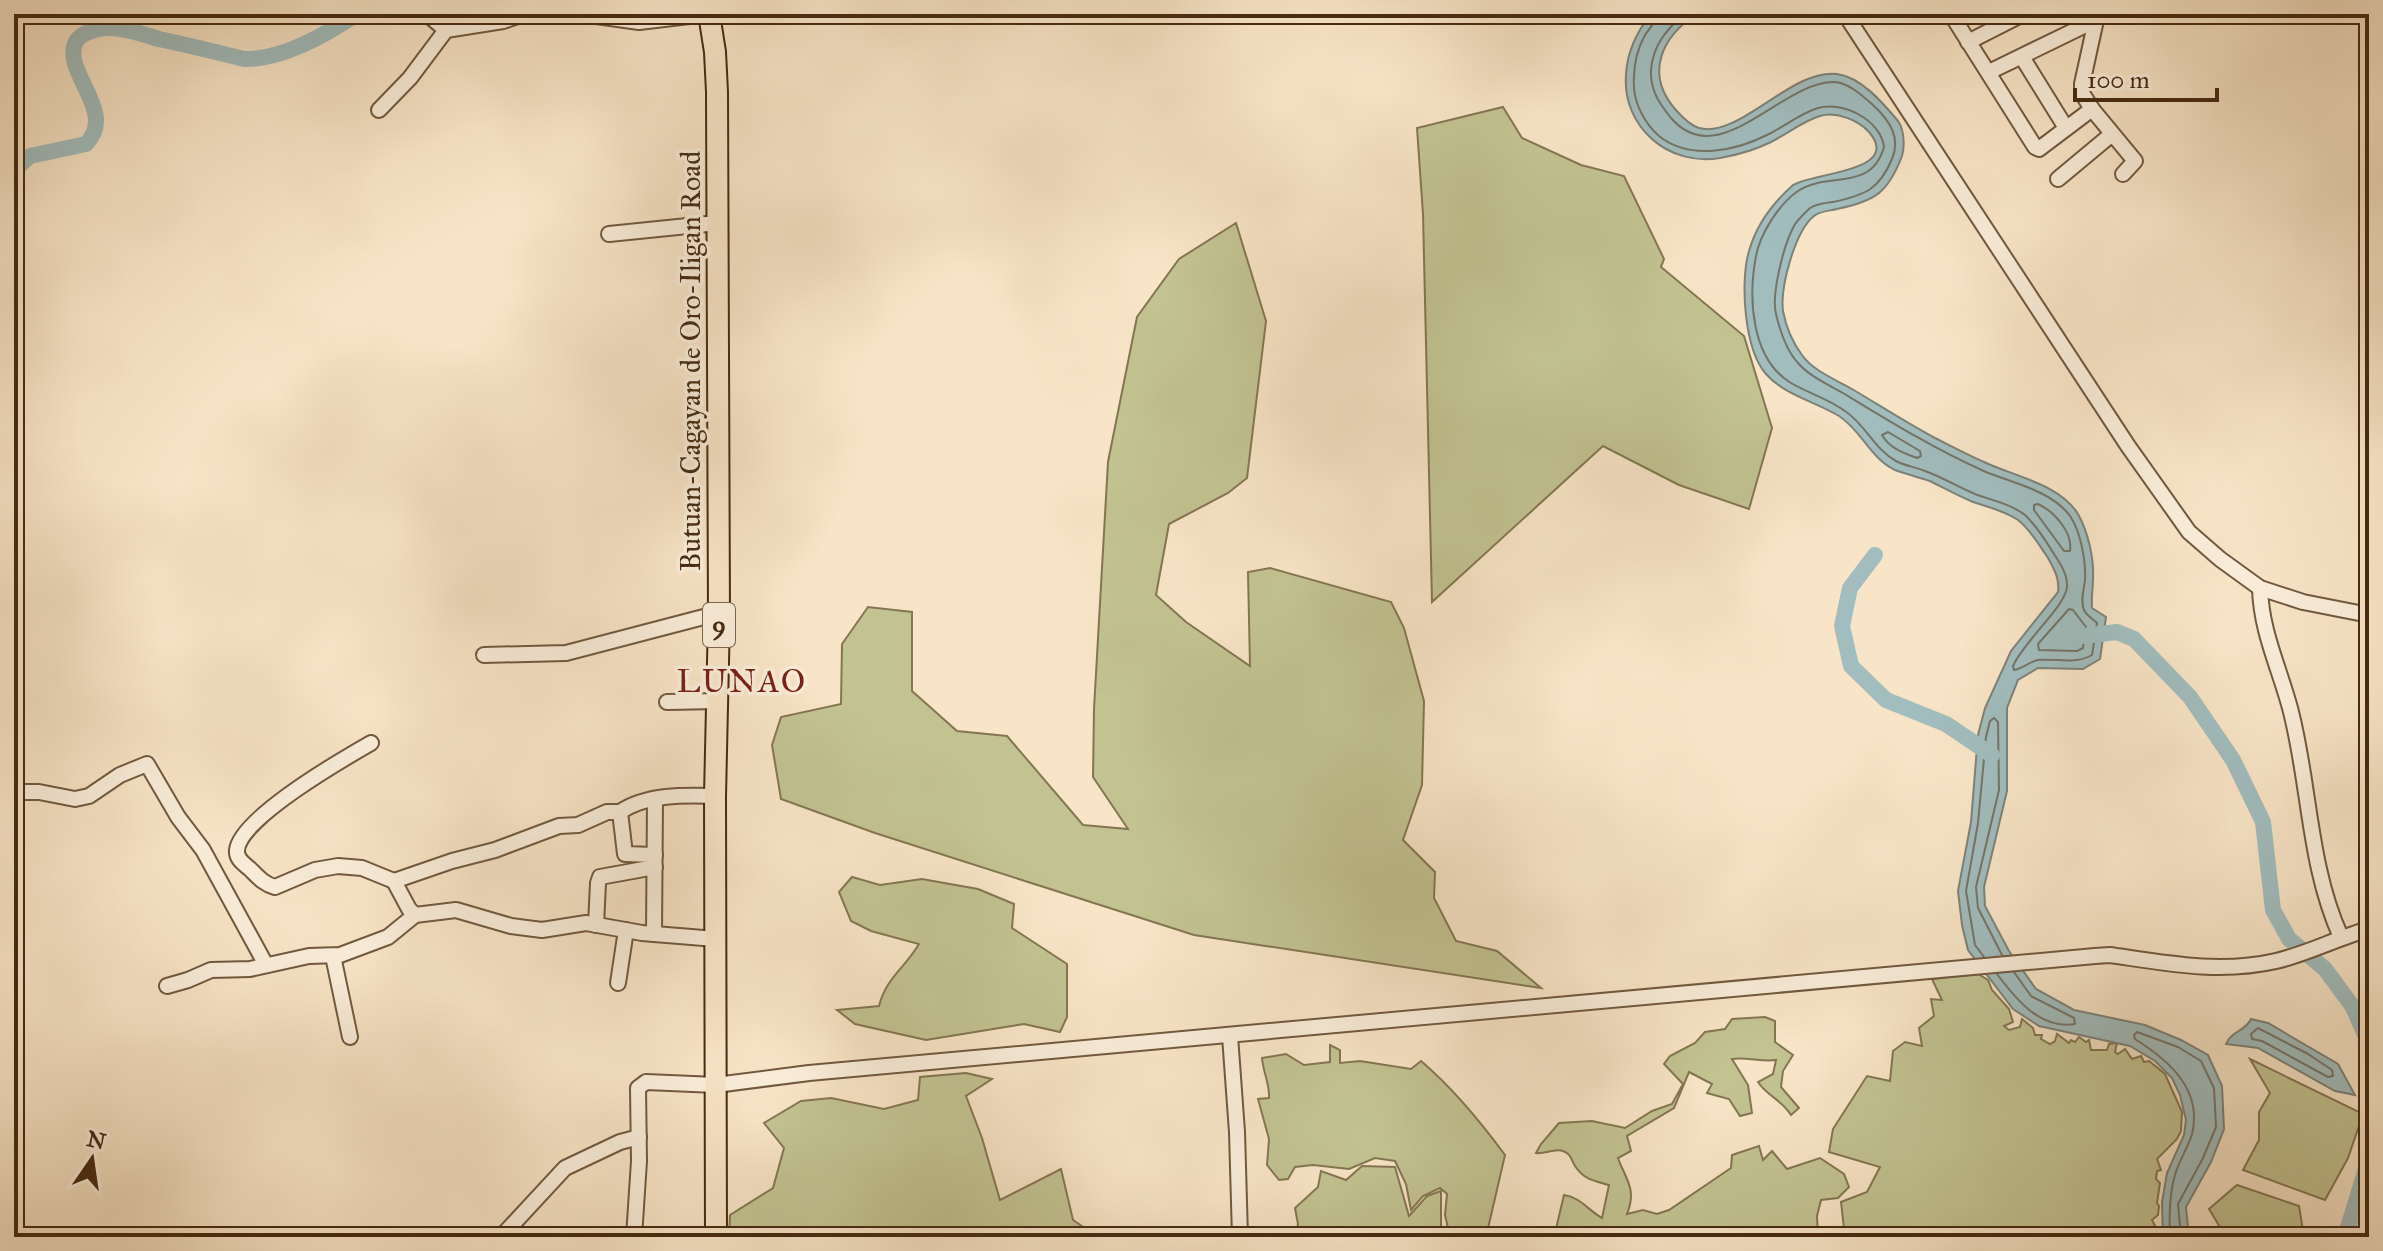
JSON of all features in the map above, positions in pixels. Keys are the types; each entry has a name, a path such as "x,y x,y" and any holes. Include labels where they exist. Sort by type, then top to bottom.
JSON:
{"highway":[{"name":"Butuan-Cagayan de Oro-Iligan Road","path":"707,14 715,52 717,92 719,701 715,796 716,1237"}],"street":[{"path":"427,14 446,30"},
{"path":"379,110 410,78 446,30 503,21 524,14"},
{"path":"582,14 639,22 707,14"},
{"path":"1845,14 2173,512 2204,546 2260,588 2303,602 2369,615"},
{"path":"1951,14 2035,147 2039,149 2092,109"},
{"path":"1968,42 2023,14"},
{"path":"1989,72 2096,17"},
{"path":"2096,17 2082,93 2135,161 2123,174"},
{"path":"2022,57 2066,128"},
{"path":"2058,179 2112,134"},
{"path":"609,234 717,223"},
{"path":"2260,588 2262,620 2291,709 2323,886 2336,939"},
{"path":"484,655 566,653 719,613"},
{"path":"667,702 719,701"},
{"path":"371,743 313,778 267,811 244,835 236,852 239,859 267,885 275,887 315,870 338,866 362,868 394,881 415,915"},
{"path":"14,792 39,792 75,799 89,796 120,775 147,764 178,817 203,850 266,965"},
{"path":"394,881 495,850 559,826 578,825 607,812 620,812 631,805 688,795 715,796"},
{"path":"654,934 655,800"},
{"path":"620,812 625,854 655,861"},
{"path":"596,925 600,877 655,861"},
{"path":"167,986 211,970 250,969 309,956 333,956 388,937 415,915 456,910 511,926 542,930 577,923 716,939"},
{"path":"634,1237 638,1088 641,1083 716,1085 809,1073 1558,1006 1723,988 1842,981 2023,961 2110,955 2211,968 2253,965 2286,958 2369,929"},
{"path":"618,983 626,930"},
{"path":"333,956 350,1037"},
{"path":"1230,1036 1240,1237"},
{"path":"501,1237 565,1168 620,1142 639,1137"}],"green space":[{"path":"1503,107 1522,138 1581,165 1624,176 1664,259 1661,267 1744,336 1772,428 1749,509 1679,485 1603,446 1432,602 1423,214 1417,128"},
{"path":"1236,223 1266,321 1247,478 1228,493 1169,524 1156,595 1186,622 1250,666 1248,572 1270,568 1391,602 1404,628 1424,701 1422,785 1403,840 1435,872 1434,898 1456,941 1497,951 1541,988 1194,935 875,833 781,799 772,745 781,717 841,704 842,644 868,607 912,612 912,691 957,731 1007,736 1083,825 1128,829 1093,777 1108,462 1137,317 1179,259"},
{"path":"852,877 880,885 922,879 978,889 1014,904 1012,928 1067,964 1067,1017 1060,1032 1024,1024 926,1040 855,1024 837,1010 879,1006 891,980 919,944 871,931 851,921 839,892"},
{"path":"1978,974 1988,980 1992,990 2009,1009 2013,1022 2004,1026 2009,1030 2020,1027 2022,1019 2033,1028 2035,1035 2042,1035 2041,1039 2050,1044 2057,1034 2069,1043 2079,1037 2086,1042 2089,1040 2091,1050 2107,1050 2109,1044 2117,1043 2115,1052 2118,1054 2125,1049 2132,1059 2141,1056 2144,1062 2149,1061 2165,1074 2182,1112 2181,1131 2177,1139 2157,1159 2161,1170 2157,1171 2156,1179 2160,1183 2159,1206 2158,1215 2152,1220 2161,1237 1845,1237 1841,1202 1867,1192 1880,1167 1829,1152 1833,1129 1867,1076 1890,1081 1893,1051 1905,1042 1922,1046 1919,1028 1934,1016 1931,999 1942,1000 1932,979"},
{"path":"1765,1017 1775,1021 1775,1042 1793,1055 1783,1071 1781,1087 1799,1108 1791,1115 1758,1082 1773,1074 1776,1060 1732,1059 1748,1085 1752,1113 1740,1116 1729,1099 1707,1093 1712,1084 1689,1072 1674,1108 1627,1136 1631,1151 1618,1158 1631,1191 1627,1214 1643,1210 1657,1214 1669,1210 1731,1168 1732,1155 1759,1146 1763,1160 1772,1151 1787,1169 1820,1158 1844,1174 1849,1187 1838,1198 1821,1200 1817,1216 1818,1236 1554,1237 1564,1195 1579,1201 1602,1218 1609,1185 1582,1174 1564,1151 1536,1153 1559,1123 1592,1121 1625,1128 1652,1111 1672,1104 1683,1084 1664,1064 1670,1056 1695,1043 1705,1032 1725,1029 1732,1019"},
{"path":"1330,1045 1340,1050 1340,1063 1360,1061 1411,1069 1421,1061 1476,1118 1505,1155 1486,1237 1450,1237 1445,1215 1447,1194 1440,1188 1423,1196 1411,1210 1406,1184 1395,1161 1375,1158 1349,1169 1313,1165 1295,1167 1288,1179 1279,1180 1267,1165 1269,1139 1258,1099 1269,1098 1262,1058 1286,1054 1304,1065 1330,1062"},
{"path":"2250,1059 2363,1114 2348,1158 2325,1200 2243,1170 2259,1140 2259,1112 2270,1093"},
{"path":"966,1073 992,1079 966,1096 1000,1200 1061,1169 1073,1220 1098,1237 729,1237 730,1215 773,1188 784,1148 764,1123 801,1101 831,1098 884,1109 918,1100 920,1077"},
{"path":"1362,1166 1395,1167 1409,1216 1427,1196 1441,1191 1443,1237 1295,1237 1298,1224 1295,1208 1318,1187 1321,1171 1346,1180"},
{"path":"2237,1185 2299,1206 2304,1237 2226,1237 2209,1209"}],"water":[{"path":"1650,14 1697,14 1684,23 1666,45 1659,70 1666,96 1695,127 1715,129 1748,114 1802,81 1837,74 1855,80 1871,92 1898,121 1902,128 1902,156 1885,187 1861,203 1816,214 1801,234 1790,260 1784,288 1783,311 1790,334 1802,355 1818,370 1935,438 2048,488 2070,504 2082,521 2092,562 2092,608 2106,617 2100,659 2083,669 2038,668 2018,680 2007,708 2007,791 1984,887 1985,906 2009,951 2036,989 2074,1010 2145,1025 2208,1055 2222,1086 2224,1129 2211,1162 2186,1207 2189,1237 2163,1237 2162,1202 2167,1173 2184,1135 2186,1120 2172,1078 2155,1061 2130,1046 2039,1026 2013,1009 1968,950 1962,925 1958,891 1971,822 1978,735 1985,708 2011,651 2058,592 2052,566 2027,528 2018,520 1886,465 1839,416 1773,381 1759,363 1753,348 1746,314 1745,279 1749,251 1761,224 1792,186 1864,164 1874,156 1876,146 1869,132 1859,124 1840,116 1826,115 1807,121 1765,145 1726,157 1701,159 1667,149 1652,139 1641,126 1627,94 1626,75 1631,50"},
{"path":"2251,1019 2268,1023 2338,1064 2355,1095 2335,1091 2258,1048 2226,1044"}],"waterway":[{"path":"14,170 30,156 86,144 94,131 96,118 93,104 75,64 73,51 77,40 86,33 104,28 132,31 244,59 288,51 357,14"},
{"path":"1875,555 1850,588 1842,626 1851,666 1886,700 1946,724 1992,755"},
{"path":"2084,636 2117,632 2134,639 2190,697 2233,760 2263,822 2273,910 2289,939 2325,969 2353,1007 2369,1044"},
{"path":"2345,1237 2369,1159"}],"district":[{"name":"LUNAO","path":"742,681"}]}
